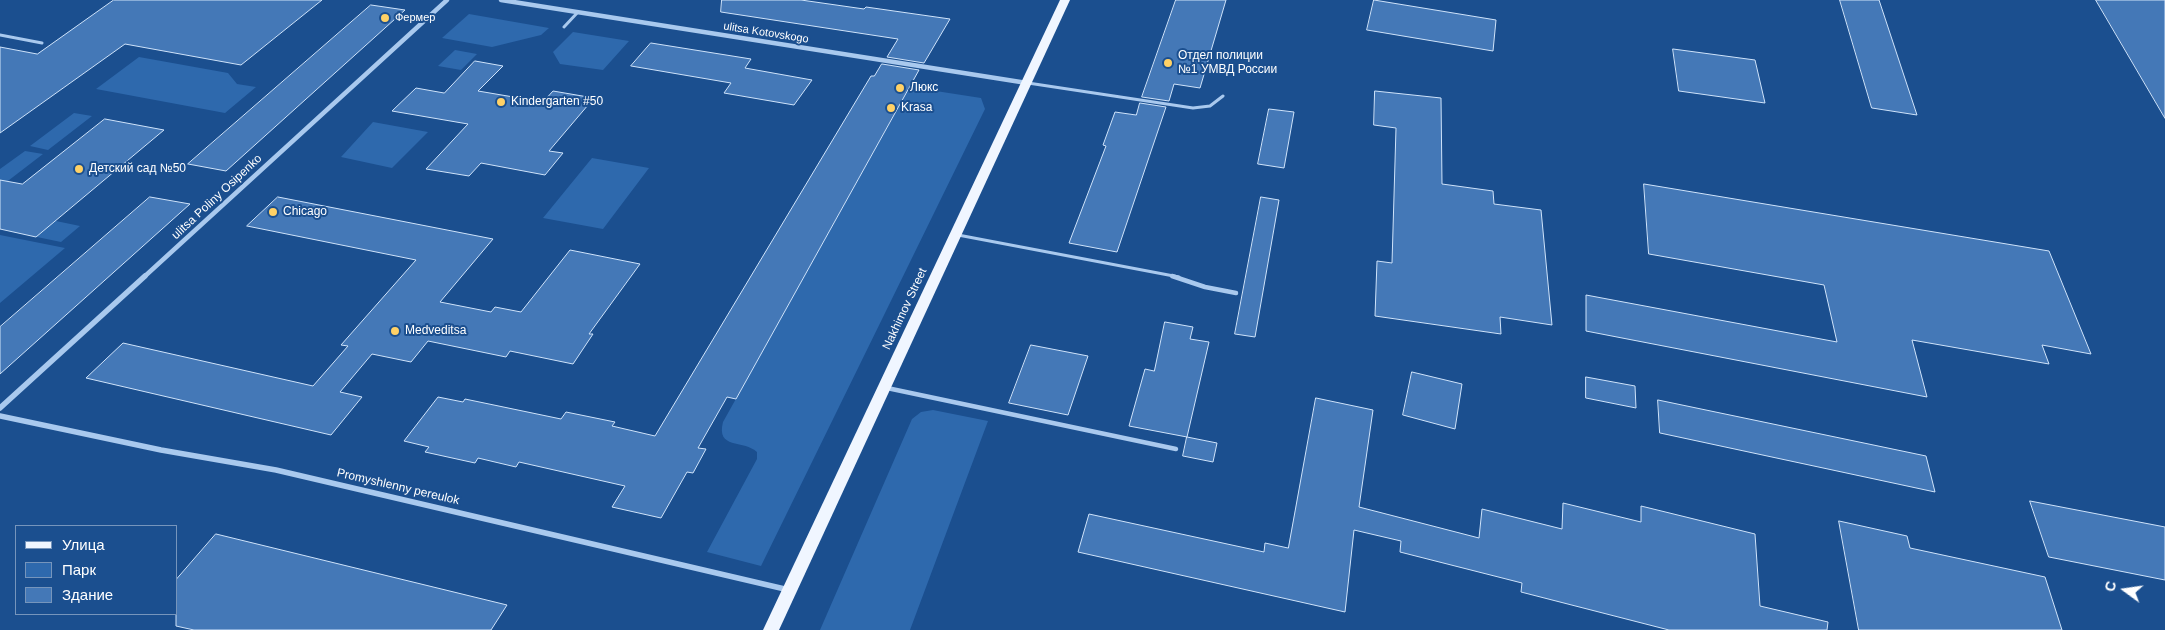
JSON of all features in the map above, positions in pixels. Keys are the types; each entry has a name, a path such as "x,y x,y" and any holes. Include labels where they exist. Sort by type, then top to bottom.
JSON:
{"main road":[{"name":"Nakhimov Street","path":"771,630 1065,0"}],"street":[{"name":"ulitsa Poliny Osipenko","path":"0,408 447,0"},
{"name":"ulitsa Kotovskogo","path":"501,0 1027,83"},
{"name":"Promyshlenny pereulok","path":"0,416 161,450 276,470 790,590"}],"lane":[{"path":"564,27 578,12"},
{"path":"0,36 42,43"},
{"path":"1027,83 1193,108 1208,108 1218,103 1223,96"},
{"path":"956,234 1179,277 1205,287 1236,293"},
{"path":"884,388 1176,449"}],"green space":[{"path":"469,14 549,28 541,35 492,47 442,38"},
{"path":"573,32 629,41 603,70 560,64 553,52"},
{"path":"455,50 477,54 461,70 438,66"},
{"path":"139,57 228,73 237,84 256,87 225,113 96,89"},
{"path":"910,87 981,98 985,109 761,566 707,552 757,459 757,452 751,448 732,443 723,437 723,422"},
{"path":"74,113 92,116 48,150 30,146"},
{"path":"373,122 428,132 392,168 341,157"},
{"path":"25,151 43,154 0,187 0,169"},
{"path":"592,158 649,168 603,229 543,218"},
{"path":"32,216 80,226 61,242 13,232"},
{"path":"0,235 65,248 0,303"},
{"path":"933,410 988,421 910,630 820,630 912,419 921,412"}],"building":[{"path":"114,0 322,0 241,65 125,44 0,133 0,47 37,54"},
{"path":"722,0 801,0 950,19 924,63 887,57 898,39 721,12"},
{"path":"1176,0 1226,0 1200,88 1174,84 1169,101 1142,97"},
{"path":"1374,0 1496,20 1493,51 1367,30"},
{"path":"1840,0 1879,0 1917,115 1872,108"},
{"path":"2096,0 2165,0 2165,118"},
{"path":"371,5 405,10 226,171 188,164"},
{"path":"651,43 751,59 745,68 812,80 794,105 724,93 731,83 631,66"},
{"path":"1673,49 1755,60 1765,103 1679,91"},
{"path":"475,61 503,66 478,91 543,102 553,91 594,98 549,151 563,153 545,175 481,163 469,176 426,169 468,124 392,111 416,88 444,93"},
{"path":"882,64 919,70 736,399 727,397 698,448 706,449 693,473 687,472 661,518 612,507 625,486 519,462 516,467 478,458 475,463 425,452 429,447 404,441 438,397 463,402 465,399 561,419 566,412 615,422 612,426 655,436 871,76 874,76"},
{"path":"1375,91 1441,98 1442,184 1493,191 1494,204 1541,210 1552,325 1500,317 1501,334 1375,316 1377,261 1392,263 1396,128 1374,125"},
{"path":"1140,103 1166,107 1117,252 1069,243 1106,146 1103,145 1115,112 1136,115"},
{"path":"1269,109 1294,112 1284,168 1258,164"},
{"path":"105,119 164,130 36,237 0,229 0,180 22,184"},
{"path":"1644,184 2049,251 2091,354 2042,345 2049,364 1912,340 1927,397 1586,331 1586,295 1837,342 1824,285 1649,254"},
{"path":"150,197 190,204 0,374 0,327"},
{"path":"278,197 493,239 440,302 491,312 495,307 521,312 570,250 640,264 589,334 593,334 573,364 510,351 506,357 428,341 411,362 372,354 340,392 362,397 331,435 86,378 123,343 313,386 348,346 341,345 416,260 247,226"},
{"path":"1261,197 1279,200 1255,337 1235,334"},
{"path":"1165,322 1193,327 1190,339 1209,342 1187,437 1129,426 1145,369 1154,371"},
{"path":"1031,345 1088,356 1068,415 1009,403"},
{"path":"1412,372 1462,384 1455,429 1403,415"},
{"path":"1586,377 1635,386 1636,408 1586,398"},
{"path":"1316,398 1373,410 1359,507 1479,538 1482,509 1562,529 1563,503 1641,522 1641,506 1755,534 1760,606 1828,622 1827,630 1669,630 1521,592 1522,583 1400,552 1401,541 1354,530 1345,612 1078,552 1089,514 1264,552 1265,543 1288,548"},
{"path":"1658,400 1926,456 1935,492 1660,433"},
{"path":"1187,437 1217,443 1213,462 1183,456"},
{"path":"2030,501 2165,527 2165,580 2049,557"},
{"path":"1839,521 1907,536 1910,548 2045,577 2062,630 1859,630"},
{"path":"216,534 507,605 491,630 194,630 176,626 176,615 178,615 178,578"}],"place":[{"name":"Фермер","path":"385,18"},
{"name":"Отдел полиции №1 УМВД России","path":"1168,63"},
{"name":"Люкс","path":"900,88"},
{"name":"Kindergarten #50","path":"501,102"},
{"name":"Krasa","path":"891,108"},
{"name":"Детский сад №50","path":"79,169"},
{"name":"Chicago","path":"273,212"},
{"name":"Medveditsa","path":"395,331"}]}
